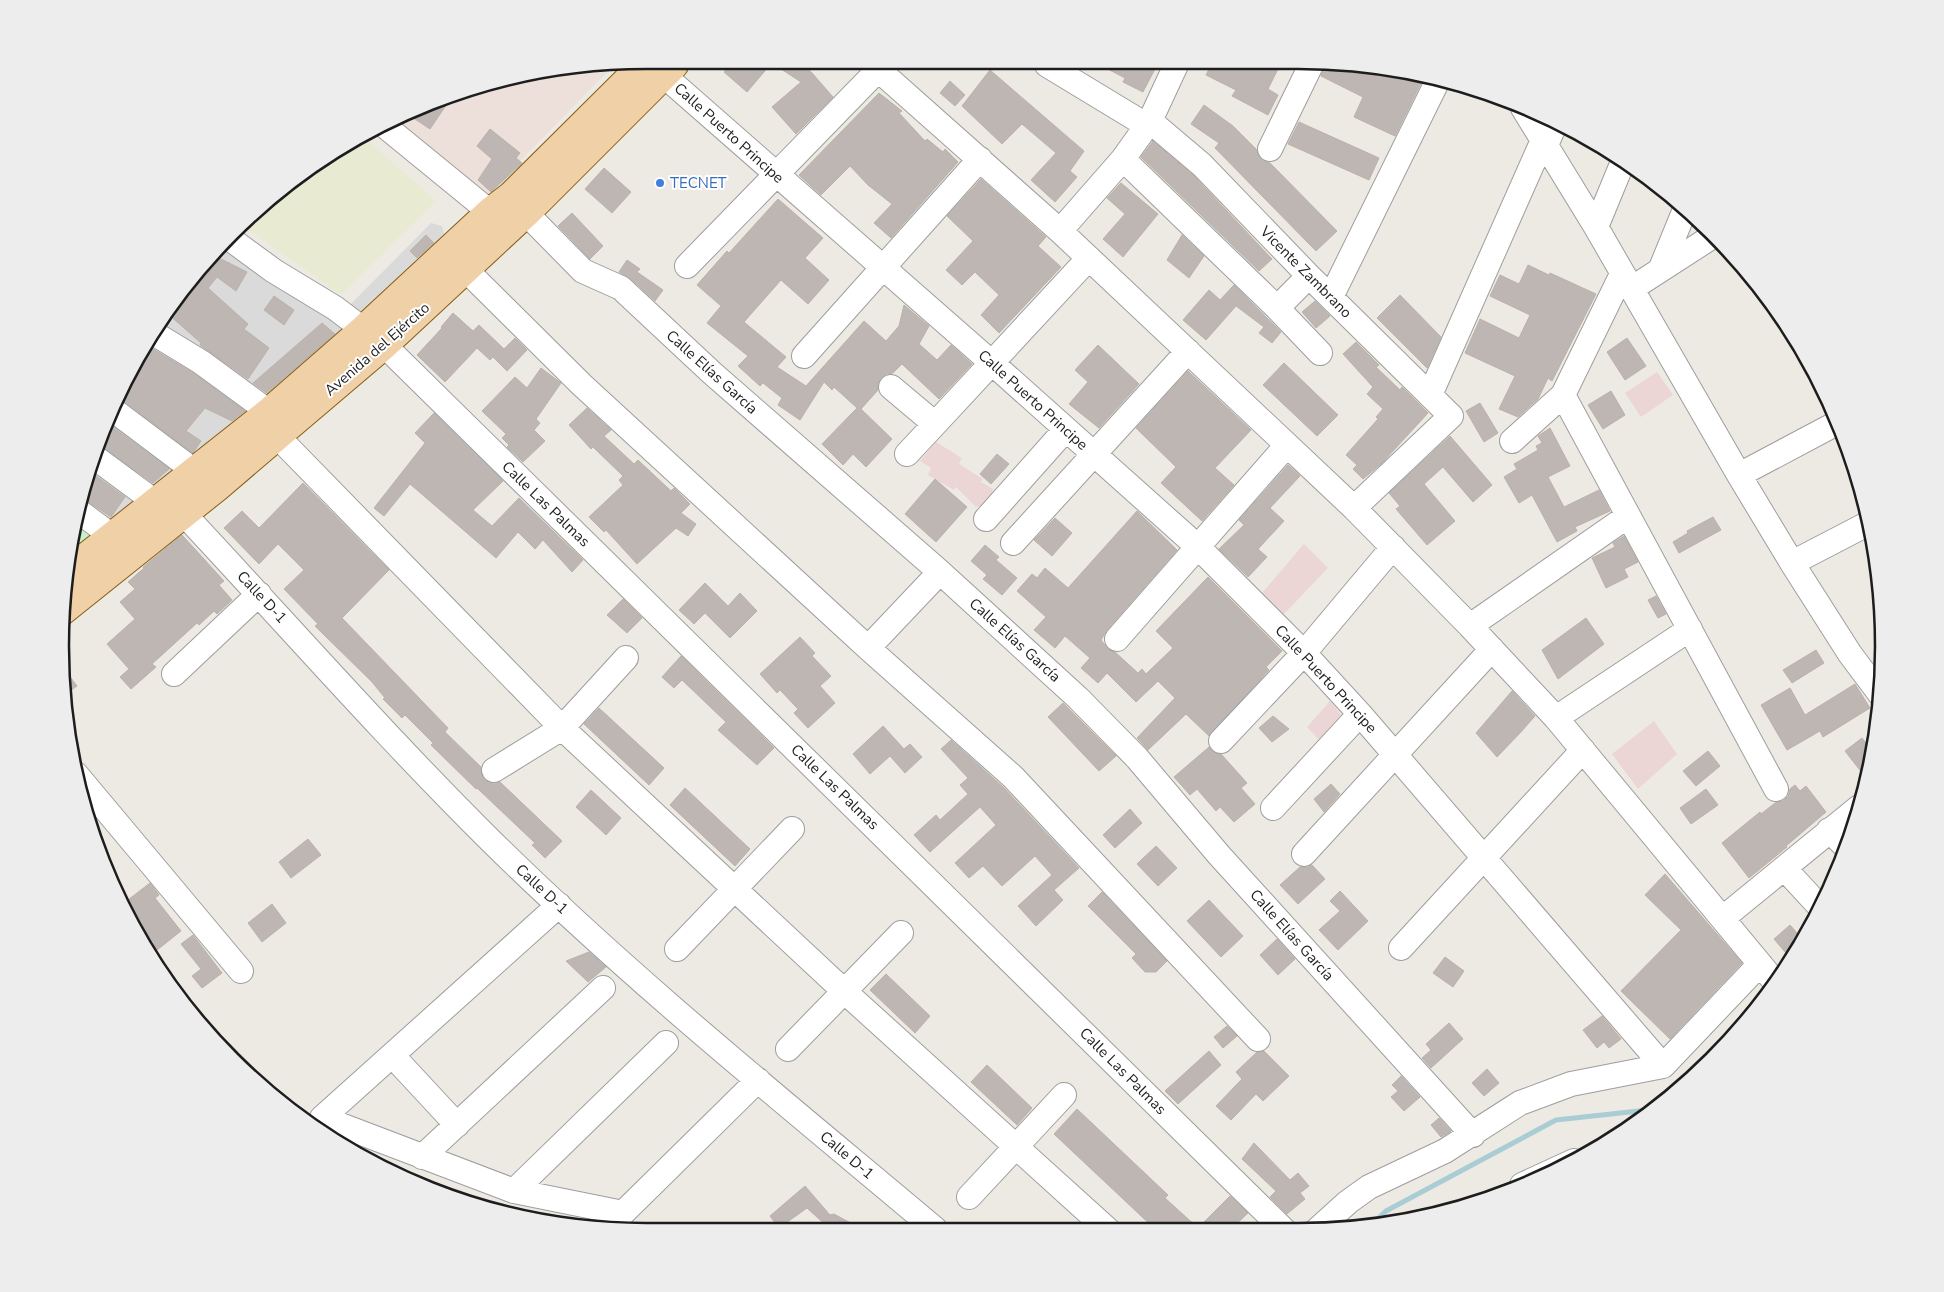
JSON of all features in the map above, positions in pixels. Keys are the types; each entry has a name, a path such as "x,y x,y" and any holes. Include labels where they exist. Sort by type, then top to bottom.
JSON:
{"main road":[{"name":"Avenida del Ejército","path":"70,604 216,488 273,424 374,337 509,207 657,69"},
{"name":"Avenida del Ejército","path":"374,337 466,270 509,207"},
{"name":"Avenida del Ejército","path":"75,562 112,536 195,470 273,424"}],"street":[{"name":"Calle Puerto Principe","path":"659,69 776,175 992,363 1198,547 1304,653 1396,754 1663,1066"},
{"path":"688,266 875,69"},
{"path":"877,69 1060,231 1393,547 1556,718 1767,973 1663,1066 1571,1084 1520,1103 1445,1152 1369,1187 1348,1202 1326,1222"},
{"name":"Vicente Zambrano","path":"1054,69 1148,123 1202,165 1309,276 1451,416 1354,508"},
{"path":"1060,231 1123,159 1148,123 1174,69"},
{"path":"1270,149 1309,69"},
{"path":"1331,297 1435,85"},
{"path":"1529,117 1596,226 1626,281 1792,563 1850,654 1874,686"},
{"path":"1430,396 1553,128"},
{"name":"Calle Elías García","path":"389,129 509,207 583,271 621,288 712,373 940,572 1053,674 1111,730 1219,855 1473,1134"},
{"path":"804,356 980,159"},
{"path":"1123,159 1277,308 1320,353"},
{"path":"1596,226 1621,167"},
{"path":"1661,268 1683,215"},
{"path":"1512,441 1563,395 1626,281 1661,268 1707,239"},
{"name":"Calle Las Palmas","path":"234,242 274,271 335,308 374,337 1278,1223"},
{"path":"907,454 1089,258"},
{"path":"466,270 582,385 868,648 1013,777 1258,1039"},
{"path":"1277,308 1309,276"},
{"path":"159,336 201,362 273,424 562,728 844,991 1100,1223"},
{"path":"1013,543 1188,351"},
{"path":"891,387 935,424"},
{"path":"1563,395 1776,789"},
{"path":"118,413 195,470 216,488"},
{"path":"1739,475 1831,426"},
{"path":"986,519 1066,430"},
{"path":"1117,639 1287,445"},
{"name":"Calle D-1","path":"99,460 155,502 181,516 259,594 439,788 559,905 646,984 927,1223"},
{"path":"84,515 112,536"},
{"path":"1470,626 1628,516"},
{"path":"1792,563 1863,526"},
{"path":"1221,741 1304,653 1393,547"},
{"path":"868,648 940,572"},
{"path":"174,674 259,594"},
{"path":"1556,718 1690,629"},
{"path":"1304,854 1492,649"},
{"path":"494,770 562,728 626,658"},
{"path":"1273,808 1360,714"},
{"path":"1401,948 1583,750"},
{"path":"86,786 241,971"},
{"path":"1723,918 1850,814"},
{"path":"677,949 792,829"},
{"path":"1830,830 1841,842"},
{"path":"1784,868 1815,902"},
{"path":"559,905 322,1118 514,1191 623,1213 758,1080"},
{"path":"788,1049 901,933"},
{"path":"422,1157 603,988"},
{"path":"514,1191 666,1043"},
{"path":"392,1055 456,1125"},
{"path":"969,1197 1015,1145 1064,1095"}],"shaded area":[{"path":"609,70 484,198 395,126 460,99 497,88 533,80"},
{"path":"431,223 442,226 452,264 108,525 85,508 99,460 128,391 146,357 188,295 212,265 236,240 341,314"},
{"path":"1657,372 1673,395 1641,417 1625,393"},
{"path":"936,442 962,458 959,464 983,479 981,482 993,489 992,492 1003,500 991,514 979,506 976,507 956,487 954,490 928,475 931,468 920,461"},
{"path":"1304,544 1328,568 1283,615 1262,593"},
{"path":"1330,701 1343,717 1321,742 1307,727"},
{"path":"1654,721 1677,754 1638,789 1612,754"}],"green space":[{"path":"368,140 436,201 341,295 247,229 295,188 325,166"},
{"path":"82,525 91,533 78,548"}],"building":[{"path":"727,69 767,69 747,92 724,72"},
{"path":"781,69 808,69 833,97 796,134 772,107 801,82"},
{"path":"1108,69 1155,69 1143,92 1123,82 1125,78"},
{"path":"1209,69 1278,69 1268,89 1278,95 1268,115 1232,96 1236,90 1206,75"},
{"path":"990,70 1084,151 1070,171 1077,177 1055,202 1031,180 1056,153 1022,124 1002,144 962,106"},
{"path":"1323,70 1336,70 1421,82 1395,136 1354,117 1363,97 1321,76"},
{"path":"950,81 965,95 955,106 940,93"},
{"path":"879,93 902,111 899,113 925,141 927,139 943,152 945,149 958,162 891,238 874,223 892,204 868,185 850,166 821,195 799,175"},
{"path":"447,104 430,129 414,118"},
{"path":"1204,105 1233,126 1256,149 1259,157 1270,163 1337,231 1316,251 1215,148 1219,143 1191,124"},
{"path":"1299,122 1379,158 1369,180 1288,144"},
{"path":"490,129 520,153 516,158 522,163 491,192 478,180 492,159 477,146"},
{"path":"1153,141 1193,175 1272,259 1259,271 1141,157"},
{"path":"604,168 631,192 612,213 585,189"},
{"path":"981,179 1046,237 1038,246 1061,267 999,333 981,315 999,295 975,272 962,285 946,270 973,241 947,216"},
{"path":"1121,183 1158,214 1123,257 1103,239 1125,214 1107,198"},
{"path":"778,199 823,238 805,258 829,280 808,304 781,280 744,322 786,357 777,367 806,386 864,321 886,341 899,326 904,305 929,326 919,344 937,360 951,345 972,364 939,399 902,364 893,373 886,374 881,378 878,390 861,409 892,439 866,467 853,454 843,465 822,444 857,408 834,387 832,390 824,382 800,420 778,405 782,398 763,383 760,386 738,366 748,356 707,323 721,306 697,285"},
{"path":"572,213 603,246 590,259 558,226"},
{"path":"426,235 434,243 417,258 410,251"},
{"path":"1182,235 1204,256 1189,278 1167,260"},
{"path":"219,258 247,272 236,291 217,277 208,288 248,324 244,329 269,348 248,379 200,345 201,343 172,317"},
{"path":"627,260 640,269 637,272 663,290 655,301 630,278 619,272"},
{"path":"1528,265 1596,294 1552,381 1548,378 1538,399 1518,417 1499,409 1515,376 1465,353 1480,319 1519,338 1530,315 1490,296 1500,275 1519,284"},
{"path":"1234,285 1281,332 1272,343 1259,333 1264,327 1236,306 1206,340 1183,320 1209,290 1220,300"},
{"path":"1400,295 1441,337 1427,368 1377,318"},
{"path":"274,296 294,310 284,325 264,310"},
{"path":"1315,301 1330,316 1316,328 1302,312"},
{"path":"453,313 473,331 479,325 504,349 515,338 527,350 507,371 493,357 490,360 477,348 445,382 417,355"},
{"path":"322,323 335,334 267,393 253,383"},
{"path":"1627,338 1646,366 1625,380 1607,352"},
{"path":"1356,342 1379,365 1376,367 1400,390 1402,387 1428,413 1382,463 1363,479 1353,469 1357,465 1346,455 1378,419 1376,417 1383,409 1367,394 1373,387 1343,354"},
{"path":"1098,345 1139,384 1099,428 1069,404 1088,382 1075,370"},
{"path":"152,348 193,373 245,411 232,421 205,408 186,431 201,441 193,453 124,401"},
{"path":"1284,363 1338,415 1317,436 1263,385"},
{"path":"541,368 561,383 536,419 540,423 534,430 545,441 523,462 507,447 509,445 502,438 506,434 482,411 515,377 527,388"},
{"path":"1188,371 1251,430 1215,468 1234,485 1202,521 1161,483 1176,467 1136,428"},
{"path":"1611,391 1625,415 1603,429 1588,405"},
{"path":"1480,403 1498,433 1484,442 1466,411"},
{"path":"587,408 611,430 604,436 634,464 638,460 671,491 674,488 690,504 681,513 696,524 688,536 676,528 637,564 606,530 604,532 589,517 623,485 619,480 623,476 593,447 591,449 569,425"},
{"path":"434,413 503,481 473,510 492,526 519,498 583,560 572,572 543,540 535,549 518,532 496,558 410,484 384,516 374,508 425,443 415,433"},
{"path":"112,427 169,469 153,483 104,448"},
{"path":"1550,428 1570,466 1548,477 1564,507 1599,490 1610,511 1575,527 1577,531 1557,542 1532,495 1519,503 1504,477 1517,469 1514,464 1538,450 1536,446 1542,443 1538,436"},
{"path":"1450,436 1492,485 1473,502 1443,467 1424,484 1455,521 1427,545 1396,509 1400,506 1389,493"},
{"path":"997,454 1009,464 991,484 980,474"},
{"path":"1288,465 1300,476 1270,508 1284,521 1258,549 1267,557 1248,577 1219,549 1244,525 1239,520"},
{"path":"95,475 125,497 111,517 87,501"},
{"path":"935,479 967,507 936,542 905,514"},
{"path":"303,483 389,570 342,618 448,728 445,732 481,767 483,778 494,784 500,782 562,841 545,858 532,845 535,843 431,745 433,743 405,715 402,718 383,699 385,698 372,682 315,626 318,624 284,589 304,570 278,544 259,564 224,528 242,511 259,528"},
{"path":"1137,511 1177,550 1107,630 1101,640 1108,649 1115,652 1138,673 1142,669 1146,674 1173,648 1156,631 1208,577 1282,651 1266,667 1269,670 1209,736 1186,714 1148,750 1137,738 1175,698 1158,681 1136,702 1107,673 1098,683 1081,668 1090,658 1065,636 1055,648 1034,630 1046,617 1017,591 1032,574 1037,578 1045,568 1068,588"},
{"path":"1713,517 1721,530 1679,553 1673,542 1688,533 1687,531"},
{"path":"1055,518 1072,533 1052,556 1034,540"},
{"path":"182,535 224,581 219,585 232,600 217,614 214,611 199,625 197,623 152,664 156,667 131,689 120,677 129,669 107,644 135,619 120,602 135,589 128,582"},
{"path":"1624,536 1638,562 1624,569 1628,577 1606,588 1592,558 1615,547 1613,543"},
{"path":"985,545 999,557 996,560 1017,578 1002,595 983,579 987,575 971,561"},
{"path":"705,583 728,606 740,593 757,611 730,638 705,613 694,624 679,610"},
{"path":"1656,596 1666,614 1658,618 1648,600"},
{"path":"623,599 642,618 627,633 607,615"},
{"path":"1586,618 1604,644 1558,679 1542,650"},
{"path":"800,637 815,653 812,656 831,676 820,686 835,703 808,728 794,713 798,709 780,690 777,693 760,674"},
{"path":"1816,650 1824,663 1792,683 1783,670"},
{"path":"681,656 774,748 757,765 718,730 726,722 682,680 674,688 662,677"},
{"path":"70,677 77,686 71,690"},
{"path":"1855,684 1870,708 1823,737 1820,731 1787,750 1761,705 1790,688 1805,715"},
{"path":"1512,691 1535,716 1497,757 1476,733"},
{"path":"1063,703 1116,756 1099,771 1048,717"},
{"path":"599,708 664,768 649,785 584,724"},
{"path":"1273,716 1289,729 1272,742 1259,728"},
{"path":"883,726 904,749 910,744 922,757 905,773 890,756 870,774 853,754"},
{"path":"1862,738 1866,744 1861,772 1845,751"},
{"path":"951,740 1003,787 1079,868 1054,890 1063,900 1036,926 1018,906 1052,875 1035,856 1002,886 983,866 969,878 955,863 996,825 980,807 930,852 914,835 936,815 940,820 968,794 960,785 968,778 941,749"},
{"path":"1209,747 1212,751 1221,754 1247,783 1241,788 1255,804 1234,822 1220,807 1216,811 1197,789 1190,795 1174,777"},
{"path":"1708,751 1720,766 1696,786 1683,771"},
{"path":"1331,784 1340,794 1324,812 1314,799"},
{"path":"1795,785 1800,791 1806,786 1826,812 1749,878 1722,843 1760,812 1761,814 1775,803 1783,801 1788,796 1790,789"},
{"path":"685,788 750,849 735,866 670,805"},
{"path":"1706,789 1718,805 1691,824 1680,808"},
{"path":"591,790 621,818 606,835 576,807"},
{"path":"1130,809 1142,823 1115,848 1103,835"},
{"path":"308,839 321,855 291,878 279,862"},
{"path":"1156,846 1177,868 1158,886 1137,864"},
{"path":"1312,865 1325,879 1298,904 1280,885 1300,867"},
{"path":"1665,874 1742,963 1670,1039 1621,991 1681,930 1645,895"},
{"path":"150,883 159,895 155,898 181,931 157,950 146,935 128,900"},
{"path":"1340,891 1368,921 1338,950 1319,930 1340,911 1330,901"},
{"path":"1102,892 1167,961 1156,972 1145,972 1132,958 1136,954 1088,906"},
{"path":"1209,900 1243,936 1221,957 1187,921"},
{"path":"272,904 286,923 262,942 248,923"},
{"path":"1790,925 1798,934 1786,954 1774,939"},
{"path":"193,935 222,973 202,988 192,976 201,969 181,944"},
{"path":"1277,939 1295,959 1278,975 1260,955"},
{"path":"589,952 606,967 588,982 566,961"},
{"path":"1445,957 1464,971 1453,987 1433,973"},
{"path":"886,974 930,1016 915,1033 870,990"},
{"path":"1602,1016 1621,1039 1609,1048 1604,1042 1597,1048 1583,1030"},
{"path":"1449,1023 1463,1039 1431,1068 1422,1058 1431,1050 1426,1044"},
{"path":"1227,1026 1237,1036 1223,1048 1214,1037"},
{"path":"1209,1051 1221,1065 1178,1104 1165,1091"},
{"path":"1264,1051 1289,1076 1263,1101 1256,1094 1231,1120 1216,1106 1242,1079 1236,1072 1257,1052"},
{"path":"987,1065 1032,1108 1017,1125 971,1082"},
{"path":"1487,1069 1499,1083 1484,1096 1472,1083"},
{"path":"1401,1076 1420,1097 1404,1111 1391,1097 1398,1091 1392,1085"},
{"path":"1077,1109 1168,1195 1165,1198 1192,1223 1149,1223 1054,1134"},
{"path":"1439,1118 1451,1131 1441,1137 1431,1125"},
{"path":"1254,1143 1290,1180 1298,1173 1309,1186 1300,1193 1305,1199 1287,1214 1270,1197 1276,1191 1242,1159"},
{"path":"805,1186 830,1215 834,1214 851,1223 824,1223 807,1208 786,1223 775,1223 770,1216"},
{"path":"1230,1196 1248,1213 1237,1223 1203,1223"}],"waterway":[{"path":"1380,1217 1386,1211 1556,1120 1640,1111"}],"place":[{"name":"TECNET","path":"660,183"}]}
